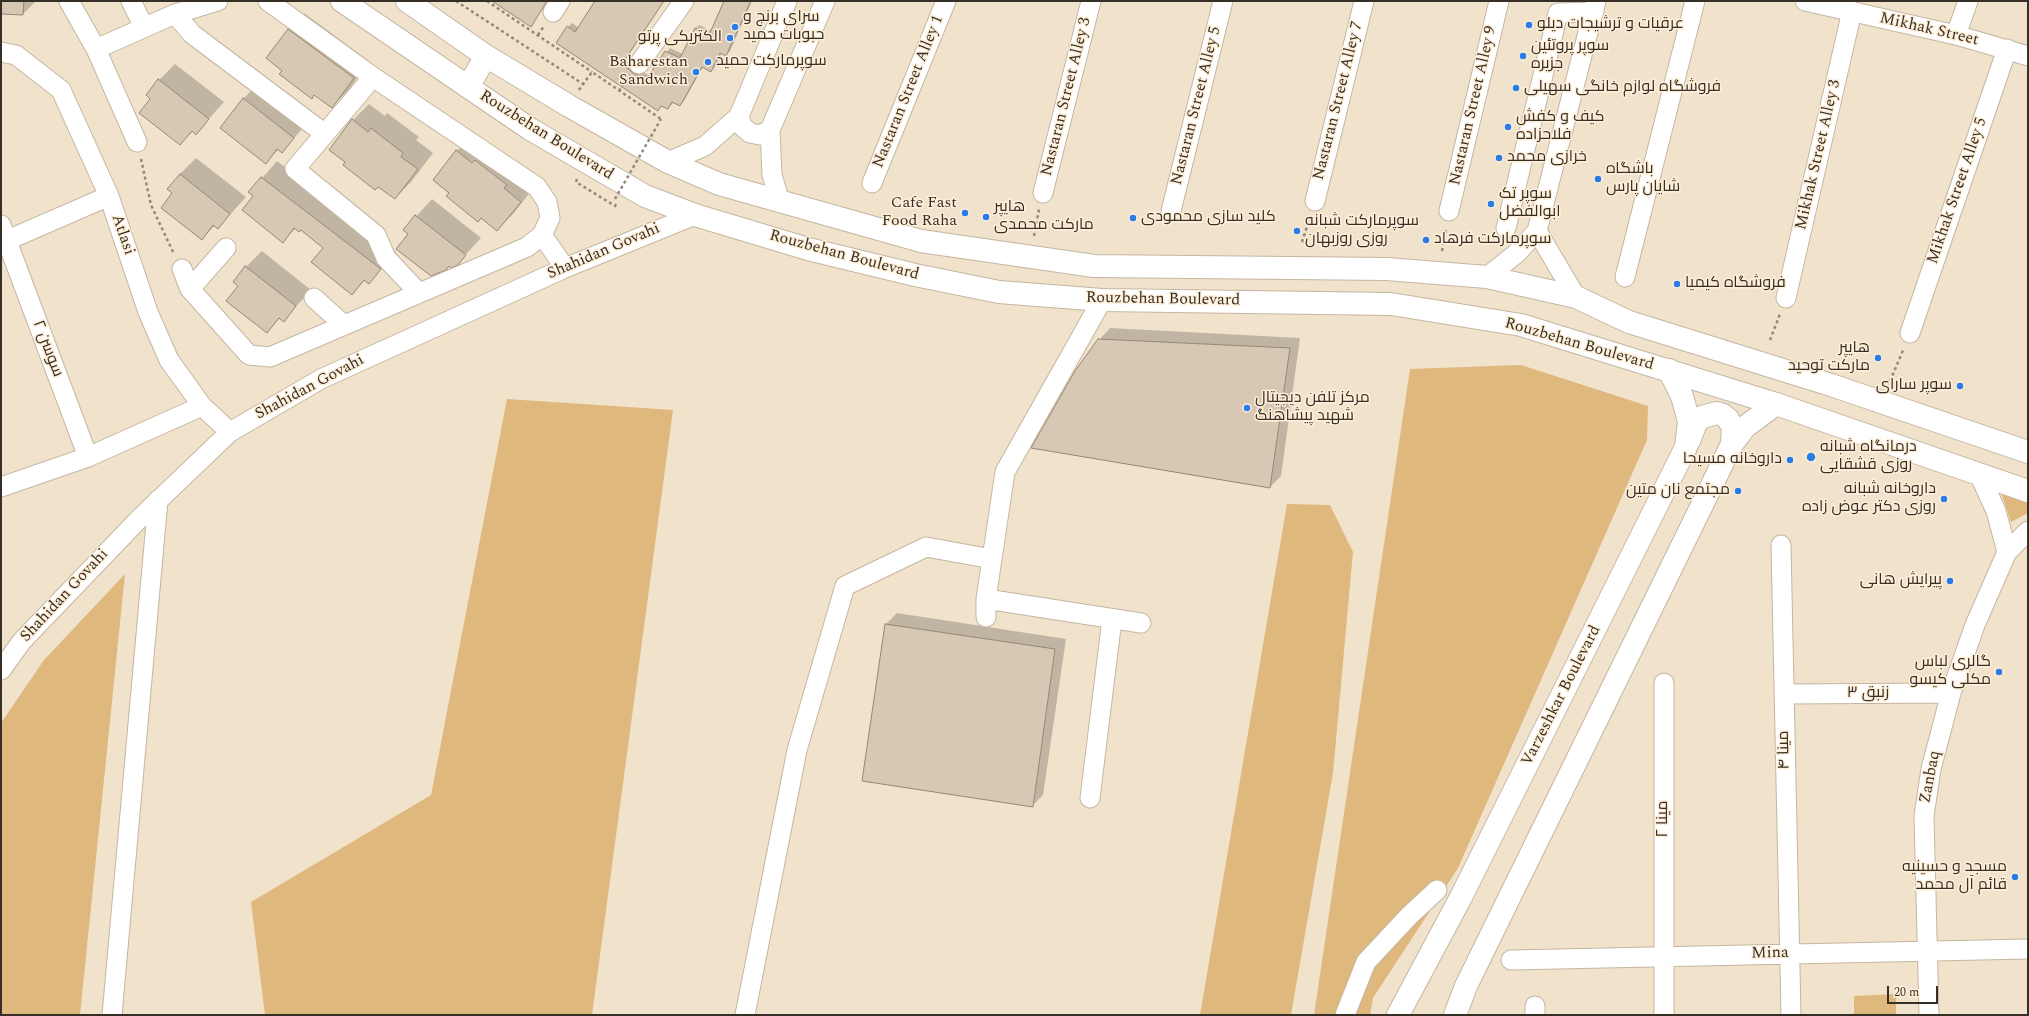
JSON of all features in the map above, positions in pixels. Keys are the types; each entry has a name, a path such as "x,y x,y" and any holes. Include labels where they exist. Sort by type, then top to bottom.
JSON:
{"main road":[{"name":"Rouzbehan Boulevard","path":"342,1 530,129 629,187 646,196 695,215 808,249 914,275 999,292 1102,300 1391,304 1521,325 1776,404 2028,491"},
{"name":"Rouzbehan Boulevard","path":"407,1 486,56 593,120 668,162 719,184 780,202 921,241 1094,266 1387,269 1487,277 1576,297 1629,322 1824,383 2028,452"},
{"path":"468,87 486,56"},
{"name":"Varzeshkar Boulevard","path":"1398,1015 1460,897 1686,447 1689,422 1682,396 1669,370"},
{"path":"1456,1015 1466,986 1732,444 1745,427 1776,404"},
{"path":"1686,447 1696,423 1702,417 1717,413 1728,419 1733,428 1732,444"}],"street":[{"path":"69,1 96,49 137,142"},
{"path":"131,1 144,28"},
{"path":"96,49 175,14 218,1"},
{"path":"182,269 190,289 249,355 270,357 527,247 542,235 550,218 547,202 537,187 373,77 268,1"},
{"path":"639,64 684,1"},
{"path":"668,162 705,146 739,116 787,1"},
{"path":"780,202 772,175 770,130 825,1"},
{"name":"Nastaran Street Alley 1","path":"872,183 946,1"},
{"name":"Nastaran Street Alley 3","path":"1043,193 1091,1"},
{"name":"Nastaran Street Alley 5","path":"1171,211 1223,1"},
{"name":"Nastaran Street Alley 7","path":"1315,201 1364,1"},
{"name":"Nastaran Street Alley 9","path":"1449,211 1498,1"},
{"path":"1625,278 1695,1"},
{"name":"Mikhak Street","path":"1805,1 1841,7 1956,35 2028,56"},
{"path":"1956,35 1968,1"},
{"path":"1487,277 1517,253 1537,231 1595,6 1558,13 1506,228"},
{"name":"Mikhak Street Alley 3","path":"1786,298 1841,7"},
{"path":"175,14 192,34 325,134"},
{"name":"Mikhak Street Alley 5","path":"1910,333 2007,49"},
{"name":"Atlasi","path":"1,52 16,55 61,90 108,196 148,312 169,360 202,406 230,432"},
{"path":"373,77 295,170 376,234 386,258 419,293"},
{"path":"739,116 742,126 750,133 760,135 770,130"},
{"path":"3,236 108,196"},
{"name":"Shahidan Govahi","path":"1,670 22,641 158,500 230,432 321,379 565,268 695,215"},
{"path":"1537,231 1576,297"},
{"path":"542,235 565,268"},
{"name":"سوسن ۲","path":"3,236 88,457"},
{"path":"190,289 226,248"},
{"path":"314,298 344,325"},
{"path":"1102,300 1005,472 986,608 1112,619 1140,623"},
{"path":"1,487 88,457 202,406"},
{"path":"1979,474 1996,511 2007,552"},
{"path":"112,1015 158,500"},
{"name":"Zanbaq","path":"1929,1015 1924,816 1931,769 1951,693 1975,624 2007,552 2028,531"},
{"name":"مینا ۴","path":"1781,545 1791,1015"},
{"path":"745,1015 797,750 845,586 926,548 992,559"},
{"path":"1090,798 1112,619"},
{"name":"مینا ۲","path":"1664,683 1664,1015"},
{"name":"زنبق ۳","path":"1784,694 1951,693"},
{"path":"1345,1015 1366,962 1409,916 1436,890"},
{"name":"Mina","path":"1511,960 2028,949"}],"path":[{"path":"456,1 583,84 592,72"},
{"path":"487,1 661,119 615,199"},
{"path":"137,142 151,205 182,269"},
{"path":"1034,236 1043,193"},
{"path":"1302,242 1315,201"},
{"path":"1442,251 1449,211"},
{"path":"1770,340 1786,298"},
{"path":"1890,381 1910,333"}],"shaded area":[{"path":"1521,365 1648,406 1647,440 1458,868 1373,998 1370,1015 1314,1015 1410,369"},
{"path":"507,399 673,410 592,1015 265,1015 251,902 431,795"},
{"path":"2000,489 2028,497 2028,513 2011,522"},
{"path":"1287,504 1330,505 1353,552 1333,773 1291,1015 1200,1015"},
{"path":"125,574 80,1015 1,1015 1,723 44,660"},
{"path":"1896,994 1896,1015 1854,1015 1854,996"}],"building":[{"path":"1,1 24,1 23,15 1,14"},
{"path":"492,1 547,1 531,27"},
{"path":"595,1 664,1 622,64 633,73 646,80 665,51 680,58 695,28 709,35 724,1 751,1 726,56 720,53 711,72 702,67 680,106 672,102 668,109 661,106 658,111 556,43 567,26 575,32"},
{"path":"288,29 354,78 332,108 314,95 312,99 279,74 282,71 266,58"},
{"path":"158,79 209,119 196,135 192,131 180,145 139,113 150,99 146,95"},
{"path":"243,98 294,138 282,153 277,149 266,164 220,128"},
{"path":"352,119 368,132 371,128 403,153 401,157 418,169 395,199 378,187 375,190 343,165 345,162 329,150"},
{"path":"456,150 472,163 475,160 507,185 504,188 521,202 497,231 481,218 478,222 446,196 449,193 433,180"},
{"path":"180,174 230,214 218,229 213,225 202,240 161,208 172,193 167,189"},
{"path":"261,177 381,269 369,284 364,280 352,295 311,262 323,248 301,230 299,232 294,228 283,243 242,210 253,196 248,192"},
{"path":"415,215 466,255 458,265 451,268 449,266 446,270 431,276 396,249 408,234 403,230"},
{"path":"245,266 296,306 284,322 279,318 267,333 226,301 238,286 233,282"},
{"path":"1098,339 1290,348 1270,488 1031,448 1075,371"},
{"path":"885,624 1055,649 1033,807 862,781"}],"place":[{"name":"عرقیات و ترشیجات دیلو","path":"1529,25"},
{"name":"سرای برنج و حبوبات حمید","path":"735,27"},
{"name":"الکتریکی پرتو","path":"730,38"},
{"name":"سوپر پروتئین جزیره","path":"1523,56"},
{"name":"سوپرمارکت حمید","path":"708,62"},
{"name":"Baharestan Sandwich","path":"696,72"},
{"name":"فروشگاه لوازم خانگی سهیلی","path":"1516,88"},
{"name":"کیف و کفش فلاحزاده","path":"1508,127"},
{"name":"خرازی محمد","path":"1499,158"},
{"name":"باشگاه شایان پارس","path":"1598,179"},
{"name":"سوپر تک ابوالفضل","path":"1491,204"},
{"name":"Cafe Fast Food Raha","path":"965,213"},
{"name":"هایپر مارکت محمدی","path":"986,217"},
{"name":"کلید سازی محمودی","path":"1133,218"},
{"name":"سوپرمارکت شبانه روزی روزبهان","path":"1297,231"},
{"name":"سوپرمارکت فرهاد","path":"1426,240"},
{"name":"فروشگاه کیمیا","path":"1677,284"},
{"name":"هایپر مارکت توحید","path":"1878,358"},
{"name":"سوپر سارای","path":"1960,386"},
{"name":"مرکز تلفن دیجیتال شهید پیشاهنگ","path":"1247,408"},
{"name":"درمانگاه شبانه روزی قشقایی","path":"1811,457"},
{"name":"داروخانه مسیحا","path":"1790,460"},
{"name":"مجتمع نان متین","path":"1738,491"},
{"name":"داروخانه شبانه روزی دکتر عوض زاده","path":"1944,499"},
{"name":"پیرایش هانی","path":"1950,581"},
{"name":"گالری لباس مکلی کیسو","path":"1999,672"},
{"name":"مسجد و حسینیه قائم آل محمد","path":"2015,877"}]}
